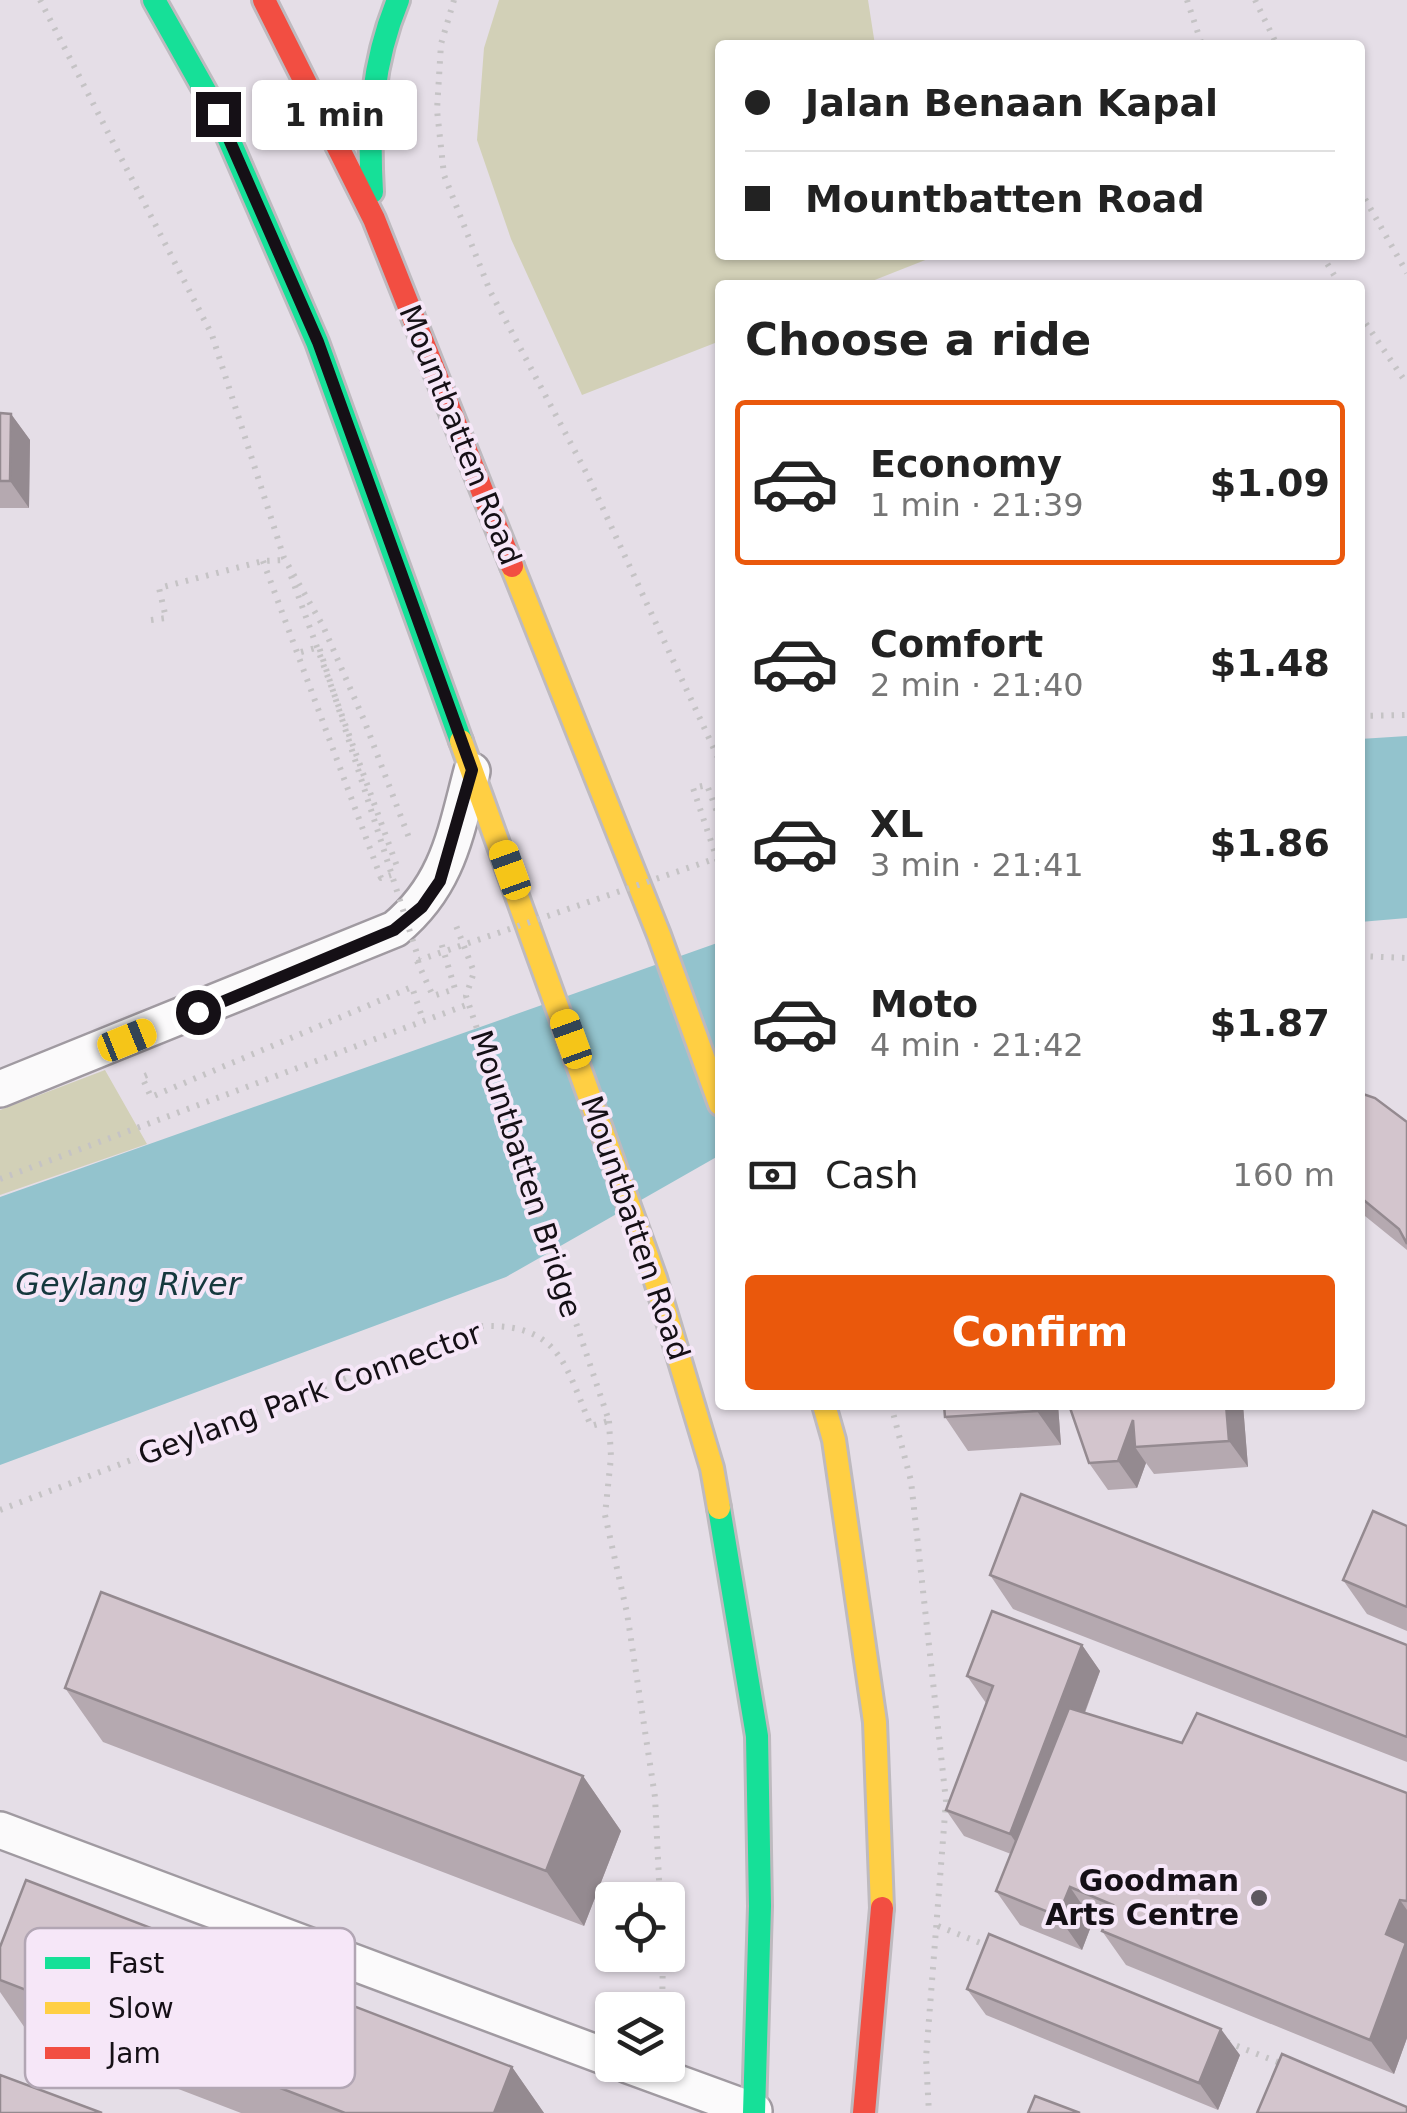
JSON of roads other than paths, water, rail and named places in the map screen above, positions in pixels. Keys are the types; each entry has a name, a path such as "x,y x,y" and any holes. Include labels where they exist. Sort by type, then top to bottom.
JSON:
{"main road":[{"name":"Mountbatten Road","path":"154,0 218,114 318,342 655,1278 712,1468 757,1736 760,1906 754,2112"},
{"name":"Mountbatten Road","path":"264,0 374,219 659,935 715,1090"},
{"path":"374,219 366,120 387,24 398,0"},
{"path":"152,43 218,114"},
{"path":"825,1410 834,1440 875,1722 882,1910 864,2113"}],"street":[{"path":"0,1089 394,930 422,907 440,881 472,770"},
{"path":"0,1830 259,1928"},
{"path":"355,1964 595,2053"},
{"path":"674,2082 754,2112"}],"water":[{"path":"1407,736 1407,918 1365,922 1365,739"},
{"name":"Geylang River","path":"715,944 715,1158 506,1277 0,1465 0,1197"}],"place":[{"name":"Goodman Arts Centre","path":"1259,1898"}]}
